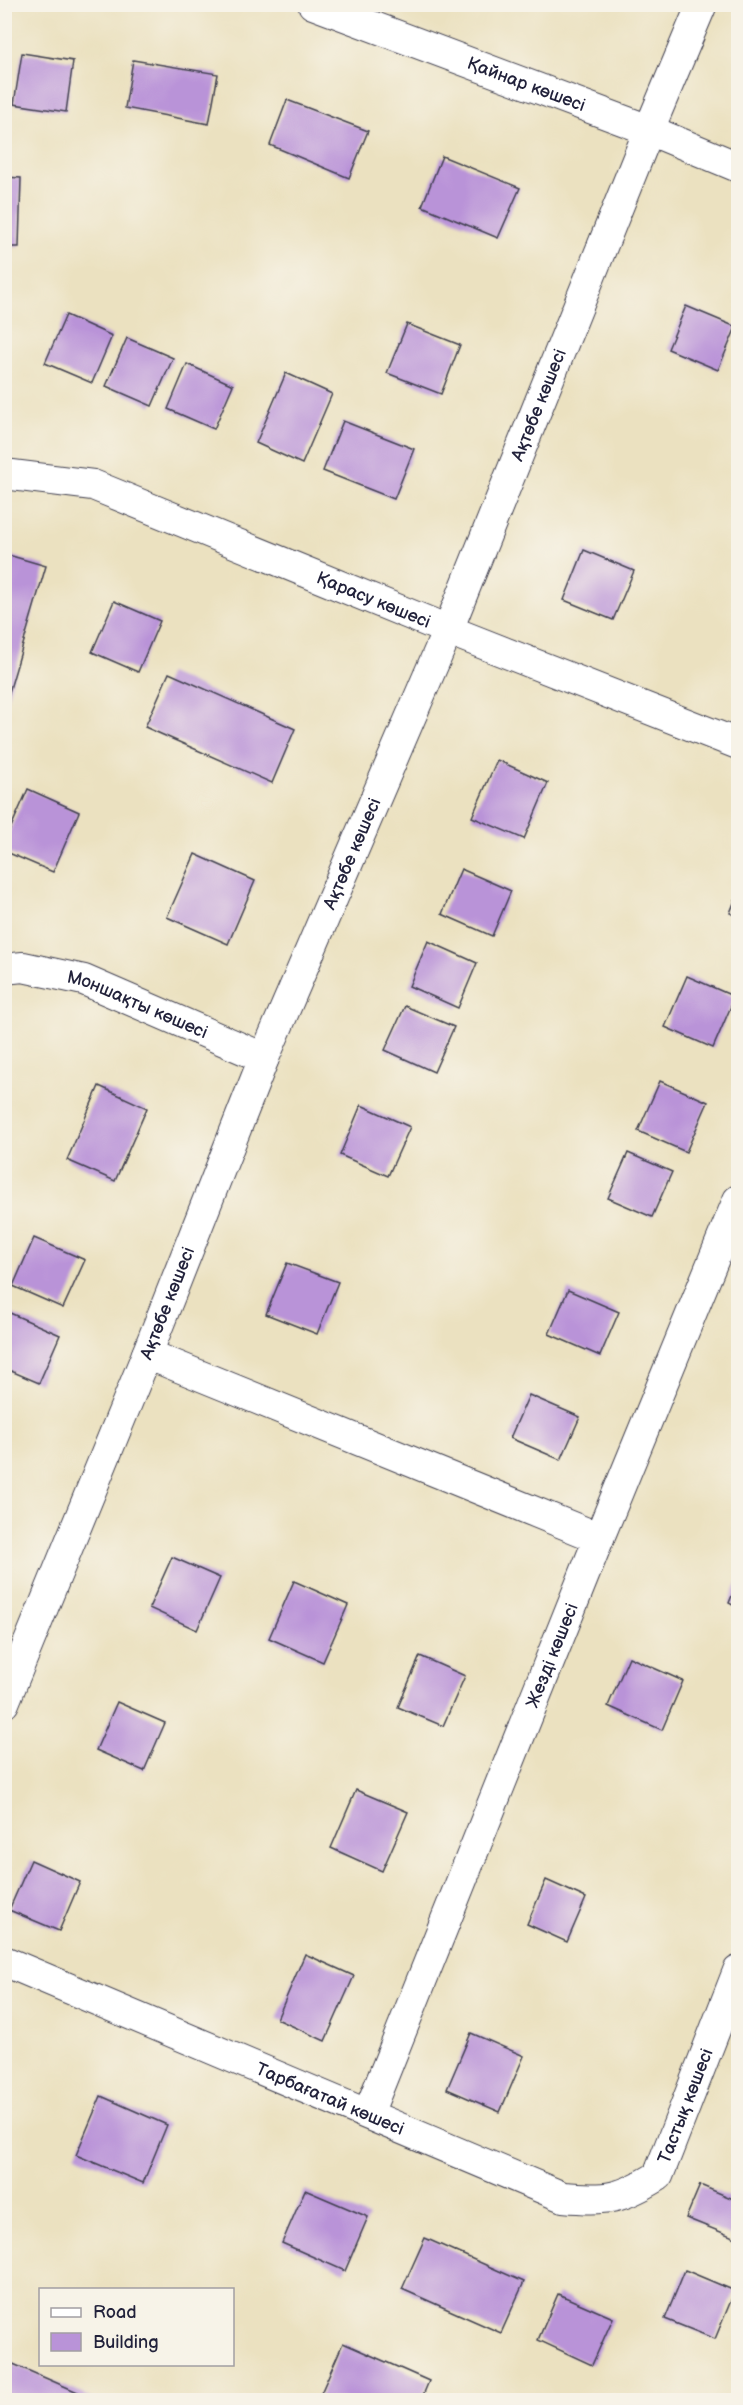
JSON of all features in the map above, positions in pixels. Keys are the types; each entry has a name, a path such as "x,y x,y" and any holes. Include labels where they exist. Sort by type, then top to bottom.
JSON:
{"street":[{"name":"Қайнар көшесі","path":"313,4 649,130 738,166"},
{"name":"Ақтөбе көшесі","path":"4,1703 147,1354 264,1058 448,630 702,4"},
{"name":"Қарасу көшесі","path":"4,474 93,485 448,630 738,744"},
{"name":"Моншақты көшесі","path":"4,969 23,967 84,980 264,1058"},
{"name":"Жезді көшесі","path":"368,2114 599,1538 738,1200"},
{"path":"147,1354 599,1538"},
{"name":"Тарбағатай көшесі","path":"4,1961 563,2196 598,2200 632,2192 658,2176"},
{"name":"Тастық көшесі","path":"658,2176 738,1971"}],"building":[{"path":"22,53 73,61 66,112 14,104"},
{"path":"133,60 218,74 209,124 125,108"},
{"path":"287,100 368,131 349,178 270,145"},
{"path":"442,156 520,188 498,238 422,206"},
{"path":"4,177 21,178 19,247 4,247"},
{"path":"686,306 736,327 718,370 668,349"},
{"path":"66,315 112,336 92,383 45,363"},
{"path":"407,324 460,345 441,394 387,373"},
{"path":"127,338 173,358 152,406 106,386"},
{"path":"187,364 233,385 214,429 168,409"},
{"path":"286,373 332,394 302,464 256,443"},
{"path":"343,421 414,449 394,499 323,471"},
{"path":"584,550 634,571 613,620 564,600"},
{"path":"5,554 46,566 5,706"},
{"path":"114,601 160,621 138,672 92,652"},
{"path":"169,673 295,729 272,783 145,727"},
{"path":"497,760 548,783 524,839 472,817"},
{"path":"28,789 79,812 53,872 4,851 4,843"},
{"path":"195,854 255,881 228,944 167,917"},
{"path":"461,869 511,891 492,936 442,914"},
{"path":"738,893 738,917 730,913"},
{"path":"428,941 477,963 458,1008 409,986"},
{"path":"687,976 735,997 713,1048 665,1027"},
{"path":"405,1006 454,1027 434,1072 385,1050"},
{"path":"660,1081 708,1102 686,1152 638,1131"},
{"path":"99,1086 147,1108 115,1181 67,1160"},
{"path":"361,1105 410,1127 388,1176 340,1155"},
{"path":"628,1153 672,1172 652,1217 608,1198"},
{"path":"34,1238 85,1260 63,1308 13,1286"},
{"path":"287,1263 338,1282 317,1334 266,1314"},
{"path":"568,1290 619,1312 600,1356 549,1334"},
{"path":"10,1313 60,1335 39,1383 4,1368 4,1324"},
{"path":"529,1395 580,1417 561,1460 510,1438"},
{"path":"172,1557 220,1578 197,1630 149,1608"},
{"path":"294,1581 348,1605 323,1662 269,1638"},
{"path":"738,1581 738,1608 729,1603"},
{"path":"420,1656 465,1676 443,1726 398,1707"},
{"path":"629,1657 683,1681 662,1730 608,1706"},
{"path":"117,1702 165,1723 144,1771 96,1750"},
{"path":"356,1790 408,1812 382,1871 331,1848"},
{"path":"31,1860 80,1882 59,1931 9,1910"},
{"path":"546,1880 586,1898 567,1942 527,1924"},
{"path":"305,1954 354,1976 325,2041 277,2019"},
{"path":"471,2033 524,2056 500,2112 447,2089"},
{"path":"101,2096 167,2125 143,2183 76,2155"},
{"path":"700,2185 738,2201 738,2239 686,2218"},
{"path":"305,2190 368,2217 345,2271 282,2243"},
{"path":"425,2238 524,2282 501,2333 402,2289"},
{"path":"685,2270 735,2291 715,2339 665,2319"},
{"path":"558,2294 613,2318 592,2365 538,2340"},
{"path":"343,2343 429,2381 421,2400 318,2400"},
{"path":"4,2360 96,2400 4,2400"}]}
